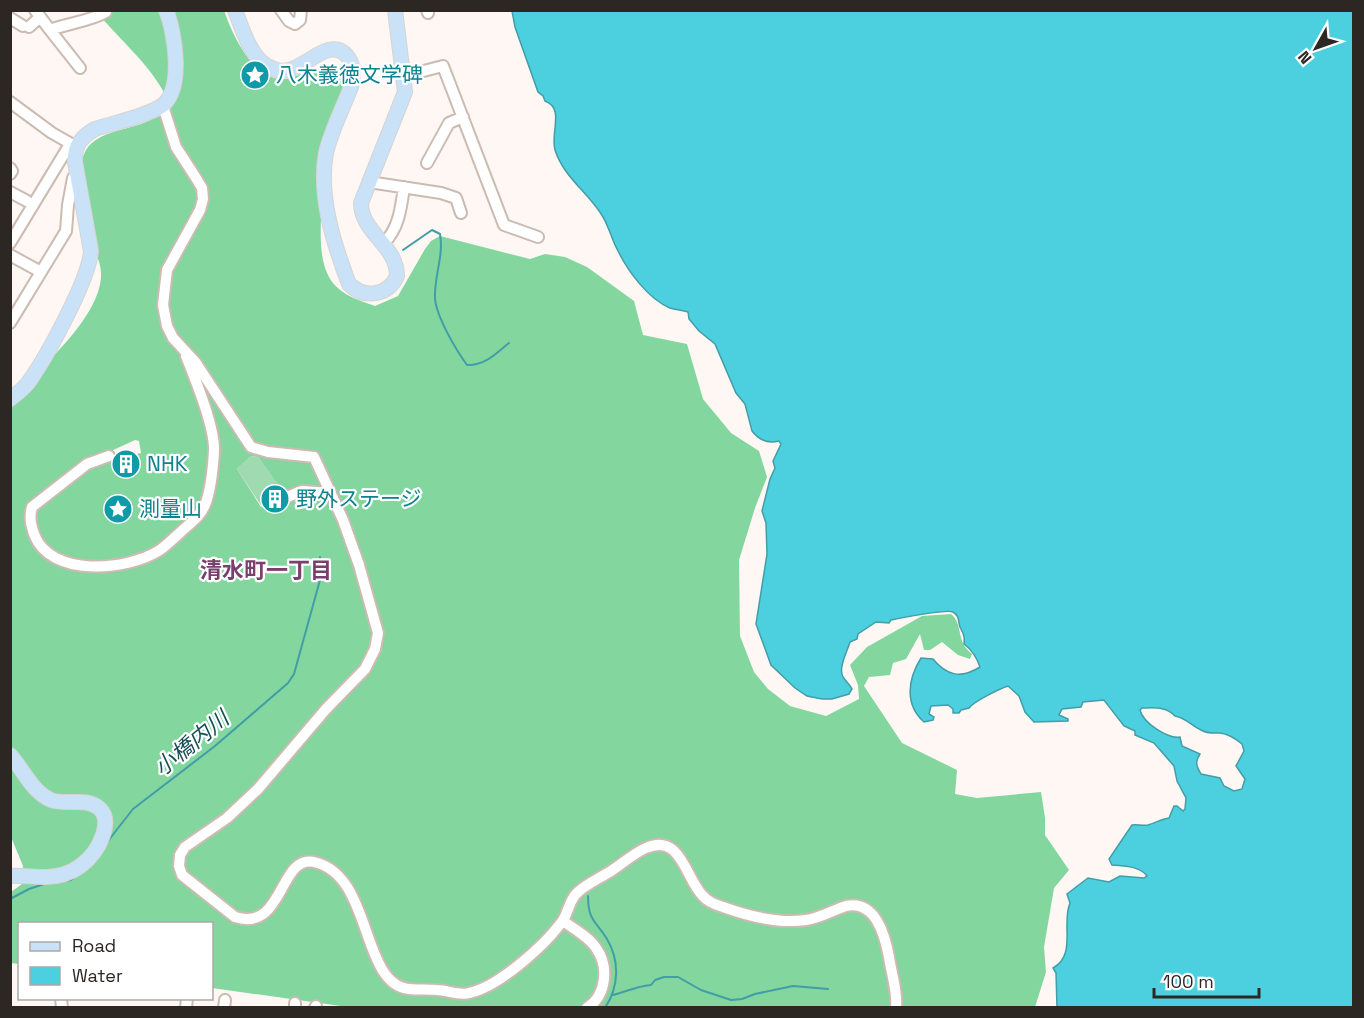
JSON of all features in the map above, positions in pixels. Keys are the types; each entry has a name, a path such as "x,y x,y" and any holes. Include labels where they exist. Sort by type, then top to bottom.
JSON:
{"main road":[{"path":"10,399 21,391 36,371 88,270 91,251 73,145 94,129 163,106 169,99 176,65 174,35 166,10"},
{"path":"235,10 254,54 265,65 278,71 292,70 331,50 343,52 352,63 353,78 327,150 323,176 326,204 349,284 355,290 375,294 384,291 394,283 398,276 393,256 366,224 361,212 361,203 405,92 395,10"},
{"path":"10,755 39,792 51,800 92,804 102,811 105,826 100,841 91,856 70,873 45,878 10,876"}],"street":[{"path":"281,10 295,24 300,20 301,10"},
{"path":"50,30 68,23 97,17 106,12"},
{"path":"10,18 26,27 38,14 80,68"},
{"path":"404,76 443,66 463,117 499,224 538,237"},
{"path":"10,102 73,145 12,238"},
{"path":"163,106 176,147 202,188 203,199 200,210 171,263 164,283 163,304 167,326 173,338 196,363 251,447 268,452 314,457 360,565 378,633 375,649 365,669 326,709 258,789 227,818 185,847 180,855 179,866 182,875 236,917 255,920 264,915 298,864 310,861 330,867 345,883 355,901 387,978 398,987 465,994 490,985 521,962 563,921 568,905 577,892 647,848 657,845 668,847 676,853 687,868 696,888 704,898 727,908 785,921 806,920 852,906 871,913 879,921 885,938 894,983 896,1008"},
{"path":"427,163 448,123 463,117"},
{"path":"10,168 12,171 10,174"},
{"path":"10,323 66,231 68,205 77,173"},
{"path":"369,182 441,193 456,198 461,213"},
{"path":"384,243 392,235 401,213 404,187"},
{"path":"10,192 27,201"},
{"path":"10,255 41,272"},
{"path":"109,456 87,464 32,507 31,524 36,538 49,555 60,560 95,566 123,564 159,550 196,518 204,506 214,450 200,392 184,350"},
{"path":"287,497 302,491 331,493"},
{"path":"563,921 588,939 602,958 603,986 587,1008"}],"green space":[{"path":"224,10 239,44 254,65 264,73 274,78 286,79 312,70 336,67 346,79 325,180 321,236 323,259 329,277 349,296 375,306 398,296 425,249 431,241 440,236 530,259 545,254 565,257 587,267 634,301 643,335 687,344 703,399 731,433 759,451 767,477 739,560 740,636 754,672 768,689 790,706 826,716 859,699 858,685 850,665 867,647 922,616 951,614 955,618 963,644 972,654 970,659 958,655 942,642 930,650 924,650 920,634 906,659 893,663 890,675 869,677 864,686 902,743 957,770 955,794 977,798 1041,792 1045,835 1069,870 1054,888 1044,947 1046,972 1035,1007 355,1008 213,988 213,922 18,922 18,964 11,963 11,892 22,884 23,866 11,837 11,395 53,357 92,306 99,289 101,270 92,236 82,164 87,150 96,140 150,120 159,113 164,99 163,90 148,69 96,11","holes":["135,440 139,441 141,453 110,460 109,452","251,456 258,457 288,499 268,508 261,507 237,469"]},
{"path":"251,456 258,457 288,499 267,508 262,507 237,469"}],"water":[{"path":"512,11 1353,11 1353,1007 1057,1007 1056,973 1053,968 1065,955 1067,947 1067,920 1070,903 1067,894 1088,878 1109,882 1120,876 1144,878 1147,876 1136,868 1112,865 1109,859 1132,825 1148,825 1169,818 1174,806 1183,811 1185,809 1186,798 1177,781 1174,766 1154,743 1135,735 1135,731 1124,726 1104,700 1083,702 1081,707 1062,709 1059,715 1068,721 1034,722 1025,712 1019,696 1008,686 959,713 953,713 953,709 948,705 931,706 929,714 934,717 933,720 924,722 913,707 910,691 913,674 921,658 933,659 938,665 955,674 967,673 980,667 974,654 964,644 958,617 953,612 913,616 891,620 889,623 876,622 858,634 857,639 850,642 842,669 843,677 852,689 849,694 832,699 807,696 771,665 756,624 767,554 766,523 762,511 775,468 773,461 781,444 779,441 764,440 752,431 745,404 736,393 715,344 699,331 689,319 688,312 662,304 640,284 622,259 603,217 564,169 554,144 556,115 554,109 538,92 515,27","holes":["1160,708 1208,733 1226,734 1242,744 1244,751 1236,766 1245,779 1242,789 1234,791 1224,786 1220,778 1201,774 1197,764 1200,754 1182,746 1180,737 1163,733 1151,725 1142,715 1140,710"]}],"waterway":[{"path":"403,250 432,230 440,234 441,250 435,290 436,305 447,333 467,365 485,361 509,343"},
{"path":"196,510 202,498"},
{"name":"小橋内川","path":"108,841 133,809 215,746 288,683 294,674 320,580 320,557"},
{"name":"小橋内川","path":"65,881 76,876"},
{"name":"小橋内川","path":"10,899 47,883"},
{"path":"588,896 591,916 607,939 616,965 613,991 605,1008"},
{"path":"613,995 651,985 655,980 664,977 678,977 701,990 731,1000 793,986 828,989"}],"place":[{"name":"八木義徳文学碑","path":"255,75"},
{"name":"NHK","path":"126,464"},
{"name":"野外ステージ","path":"275,499"},
{"name":"測量山","path":"118,509"}],"district":[{"name":"清水町一丁目","path":"266,570"}]}
